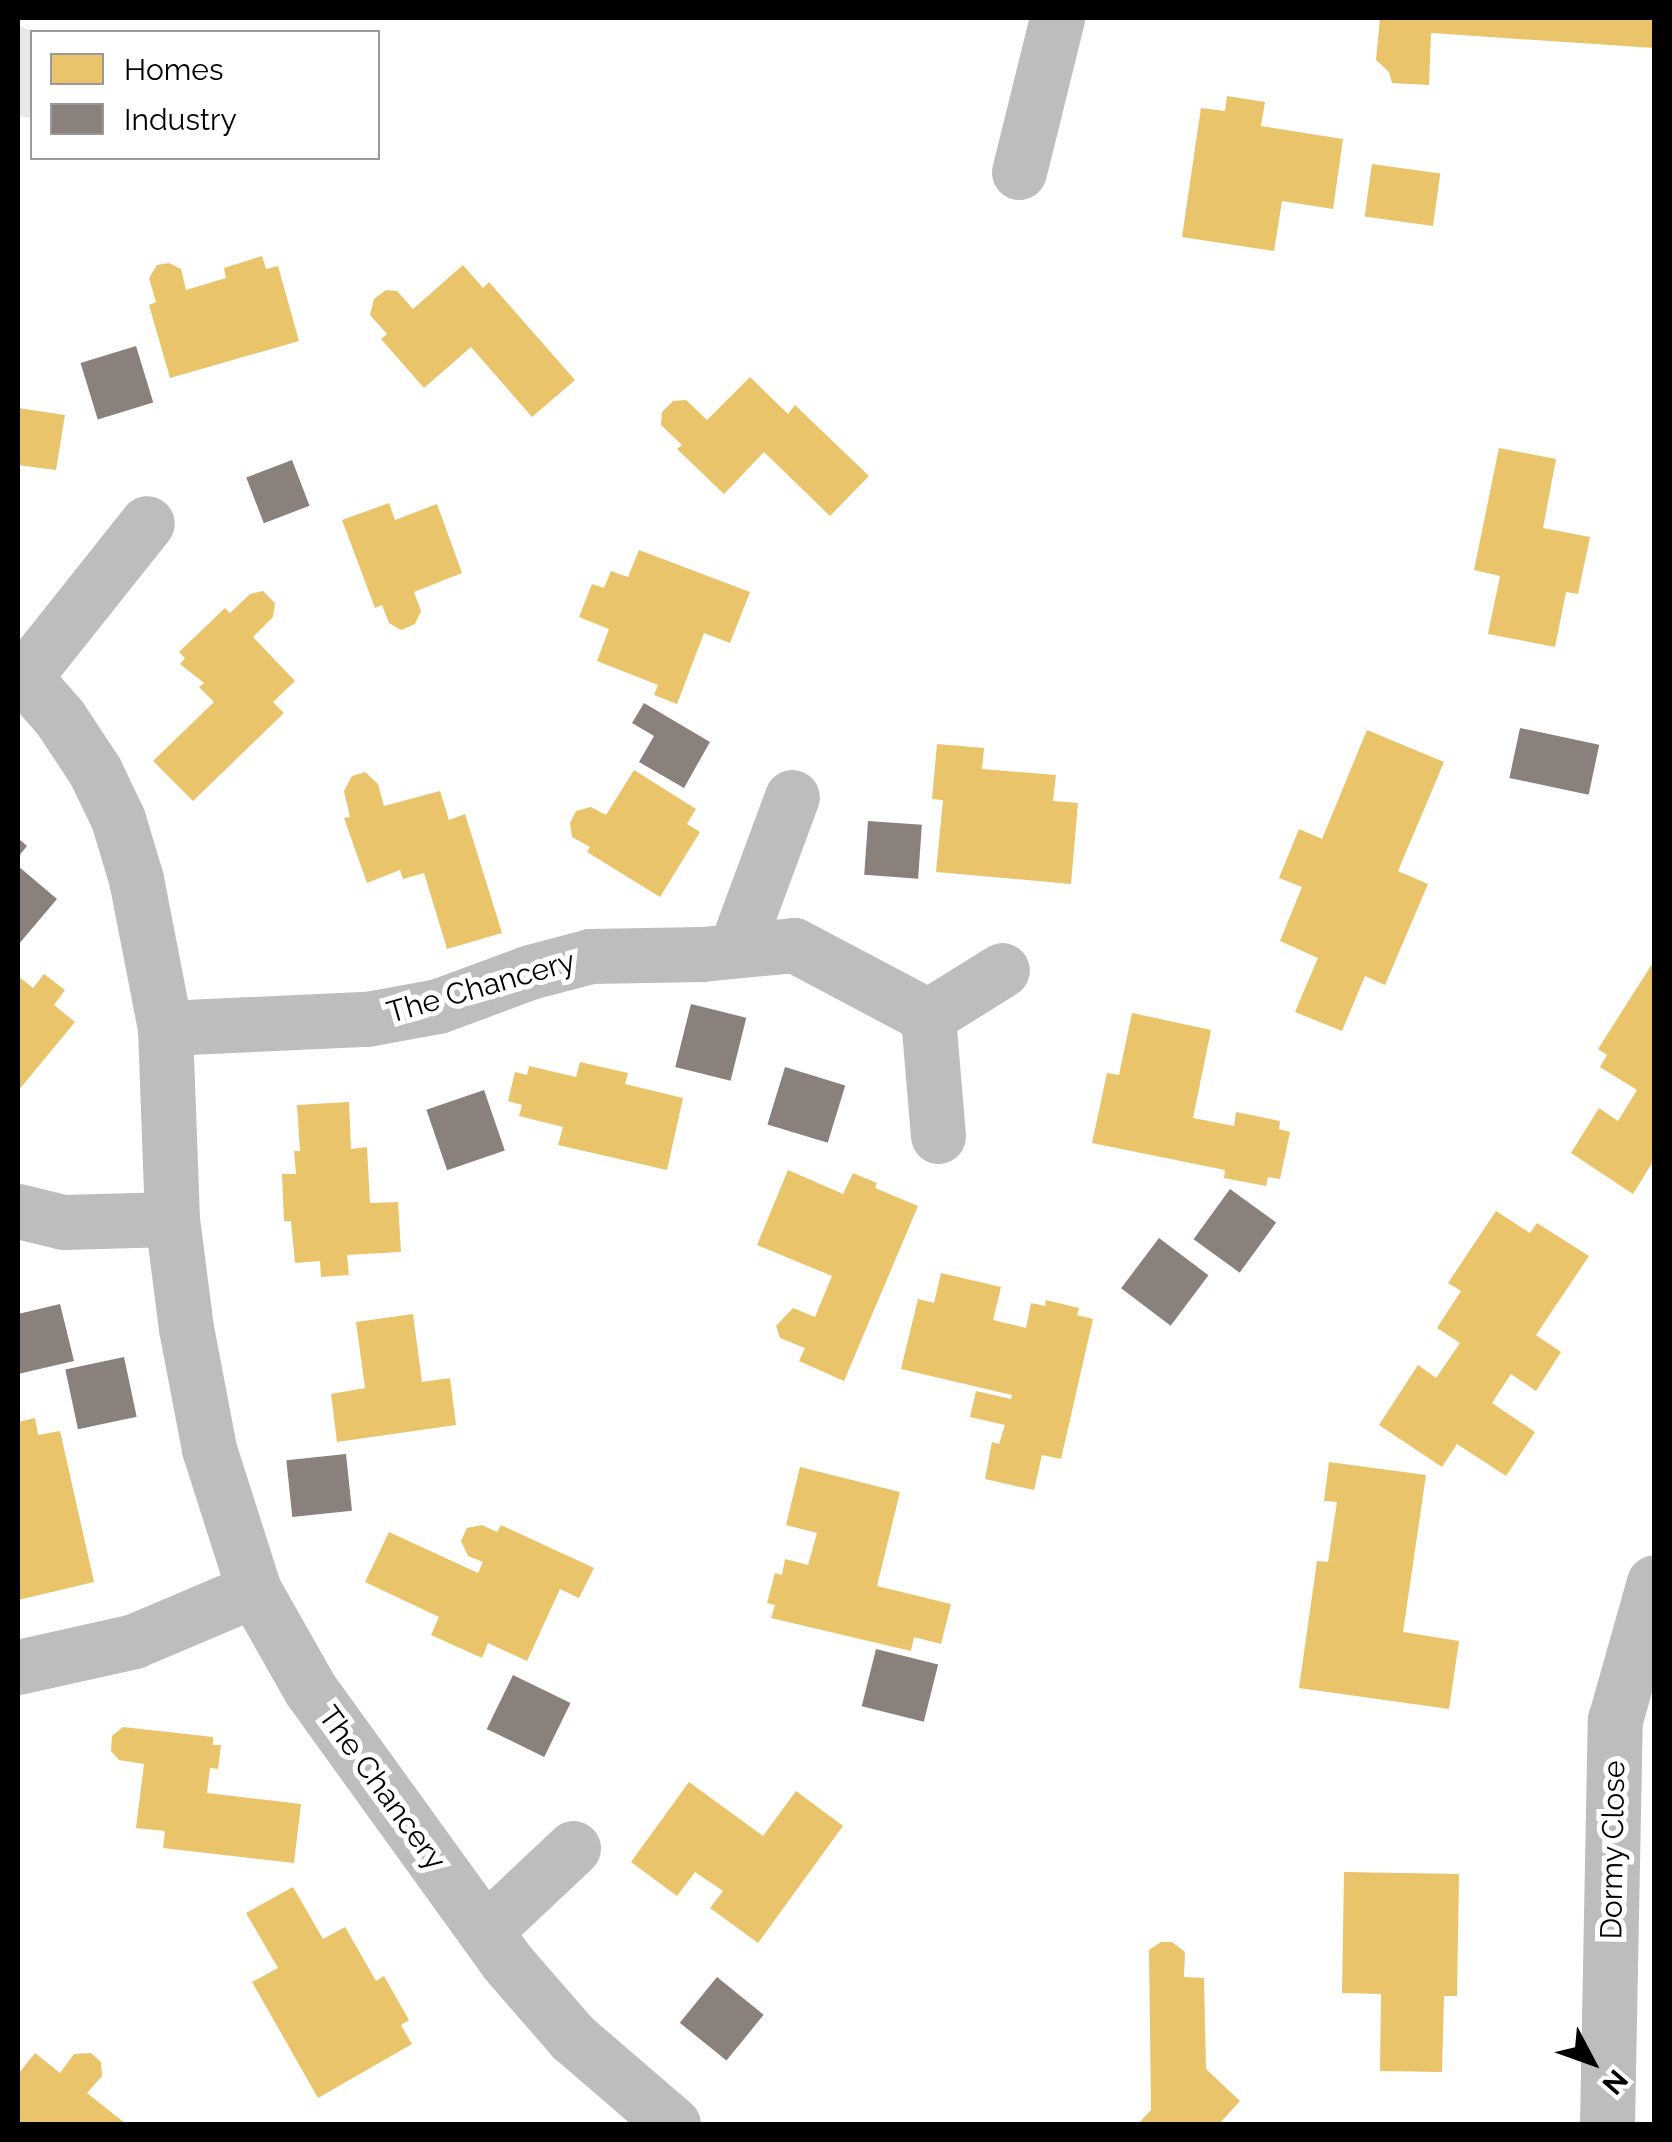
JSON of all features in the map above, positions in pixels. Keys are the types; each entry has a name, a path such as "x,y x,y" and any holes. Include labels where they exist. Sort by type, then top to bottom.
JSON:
{"street":[{"path":"1019,172 1057,18"},
{"name":"The Chancery","path":"147,523 22,672 95,771 118,819 151,943 166,1028 172,1219 209,1449 254,1590 310,1689 485,1931 573,2038 672,2124"},
{"path":"736,948 792,796"},
{"name":"The Chancery","path":"166,1028 368,1019 438,1006 530,972 590,956 702,954 794,945 928,1016"},
{"path":"938,1136 928,1016 1002,970"},
{"path":"18,1211 62,1222 172,1219"},
{"name":"Dormy Close","path":"1607,2124 1615,1720 1654,1582"},
{"path":"18,1666 134,1641 254,1590"},
{"path":"485,1931 573,1848"}],"shaded area":[{"path":"18,25 30,30 30,118 18,116"}],"building: Homes":[{"path":"1380,18 1654,18 1654,48 1431,33 1429,85 1392,83 1389,72 1376,60"},
{"path":"1227,96 1265,102 1261,126 1343,139 1333,209 1282,201 1274,251 1182,237 1201,108 1225,111"},
{"path":"1372,164 1440,174 1433,226 1365,216"},
{"path":"262,256 266,269 278,266 299,341 170,378 149,305 156,302 149,278 157,265 169,263 181,269 186,290 226,278 224,268"},
{"path":"463,265 483,288 489,282 575,380 532,417 471,347 424,388 381,339 387,334 370,315 374,299 386,290 397,291 413,309"},
{"path":"750,377 788,414 795,405 869,476 830,516 764,452 724,494 677,449 682,445 661,425 662,412 673,401 686,400 707,420"},
{"path":"18,408 65,415 56,470 18,465"},
{"path":"1499,448 1556,459 1543,528 1590,537 1578,594 1566,592 1555,647 1488,634 1500,576 1474,570"},
{"path":"389,503 395,520 437,504 462,573 414,592 421,611 415,624 401,630 389,623 382,605 375,608 342,520"},
{"path":"639,550 750,592 730,643 704,633 677,704 654,695 658,685 597,661 609,629 579,617 592,584 604,588 611,571 628,577"},
{"path":"263,591 275,603 273,617 253,637 295,681 273,702 284,713 193,801 153,761 214,702 199,687 204,683 180,664 185,658 179,652 225,608 230,613 250,594"},
{"path":"1367,730 1444,762 1398,871 1428,884 1385,985 1365,976 1342,1031 1295,1012 1318,958 1280,941 1302,887 1279,878 1299,829 1322,839"},
{"path":"937,744 984,748 982,769 1056,775 1053,801 1078,803 1071,884 936,872 943,800 932,799"},
{"path":"634,770 696,809 687,824 700,832 660,897 587,852 590,847 572,837 570,823 576,811 591,807 606,815"},
{"path":"365,772 378,784 384,806 440,791 449,820 465,814 502,933 447,949 424,873 403,879 400,870 367,883 344,818 350,817 344,791 352,776"},
{"path":"1654,961 1654,1160 1633,1194 1571,1153 1599,1108 1618,1121 1637,1090 1600,1067 1607,1055 1598,1049"},
{"path":"44,974 65,990 54,1005 75,1022 18,1091 18,976 33,988"},
{"path":"1132,1013 1211,1030 1193,1118 1234,1126 1236,1112 1280,1121 1279,1129 1290,1132 1280,1179 1268,1177 1266,1186 1224,1178 1225,1170 1092,1143 1107,1073 1119,1075"},
{"path":"580,1062 628,1073 625,1084 683,1098 667,1170 558,1145 563,1127 519,1116 522,1105 508,1101 515,1072 527,1075 529,1066 576,1077"},
{"path":"349,1102 351,1149 367,1147 370,1203 398,1202 401,1252 347,1255 349,1275 321,1277 320,1261 295,1263 291,1221 284,1221 282,1174 296,1174 294,1151 300,1151 297,1105"},
{"path":"788,1170 843,1194 853,1173 877,1183 875,1188 918,1206 844,1381 799,1361 805,1348 780,1338 776,1326 793,1308 815,1317 832,1276 757,1245"},
{"path":"1496,1211 1530,1233 1537,1223 1589,1256 1536,1335 1561,1352 1536,1391 1511,1374 1492,1403 1535,1432 1506,1476 1457,1444 1442,1467 1379,1425 1418,1365 1436,1378 1460,1343 1437,1328 1461,1291 1448,1283"},
{"path":"941,1273 1001,1287 993,1320 1026,1328 1031,1303 1045,1306 1046,1300 1079,1308 1077,1315 1093,1319 1061,1459 1042,1455 1034,1490 985,1479 992,1442 999,1444 1005,1425 970,1417 976,1391 1011,1399 1012,1395 901,1369 918,1299 934,1303"},
{"path":"413,1314 422,1382 450,1378 456,1425 337,1442 331,1394 365,1388 356,1322"},
{"path":"35,1418 38,1435 60,1431 94,1582 18,1600 18,1422"},
{"path":"1329,1462 1426,1475 1403,1632 1459,1641 1449,1709 1299,1688 1317,1561 1328,1562 1337,1502 1324,1501"},
{"path":"800,1467 900,1492 877,1586 951,1604 941,1644 914,1637 911,1651 771,1618 775,1605 767,1603 775,1573 782,1575 785,1559 808,1565 817,1533 786,1525"},
{"path":"482,1525 497,1532 501,1525 594,1568 579,1598 560,1589 527,1661 488,1643 482,1658 431,1635 439,1617 365,1582 389,1532 478,1573 483,1562 468,1556 461,1541 467,1528"},
{"path":"123,1727 213,1737 213,1745 221,1745 218,1769 210,1768 207,1793 301,1804 294,1863 163,1848 165,1831 136,1828 144,1764 119,1760 111,1751 112,1736"},
{"path":"689,1782 763,1836 796,1791 843,1826 758,1943 710,1908 723,1891 695,1872 677,1896 631,1862"},
{"path":"1344,1872 1459,1874 1457,1996 1444,1996 1442,2072 1380,2071 1381,1994 1342,1993"},
{"path":"293,1887 323,1939 345,1927 376,1981 384,1976 409,2020 401,2025 412,2044 318,2098 252,1982 278,1968 246,1913"},
{"path":"1161,1942 1172,1942 1185,1952 1184,1977 1204,1978 1206,2069 1240,2101 1219,2124 1138,2124 1151,2110 1149,1950"},
{"path":"35,2053 60,2073 74,2054 91,2053 101,2062 102,2076 87,2093 126,2124 18,2124 18,2074"}],"building: Industry":[{"path":"136,346 153,402 98,419 81,363"},
{"path":"292,460 310,506 264,523 246,478"},
{"path":"644,703 710,742 684,788 639,762 654,736 632,723"},
{"path":"1520,728 1599,745 1589,795 1509,778"},
{"path":"868,821 922,825 918,879 864,875"},
{"path":"18,838 27,846 18,857"},
{"path":"18,866 57,899 18,945"},
{"path":"691,1004 746,1018 731,1081 675,1067"},
{"path":"785,1067 845,1085 828,1143 767,1124"},
{"path":"484,1090 505,1151 447,1170 426,1110"},
{"path":"1230,1189 1276,1223 1240,1273 1194,1239"},
{"path":"1159,1238 1209,1275 1171,1326 1121,1288"},
{"path":"60,1304 74,1361 18,1374 18,1314"},
{"path":"124,1357 137,1417 78,1429 65,1369"},
{"path":"346,1454 352,1511 292,1517 286,1460"},
{"path":"876,1649 938,1664 924,1722 862,1706"},
{"path":"513,1675 571,1703 544,1757 487,1729"},
{"path":"717,1977 764,2015 726,2061 680,2023"}]}
